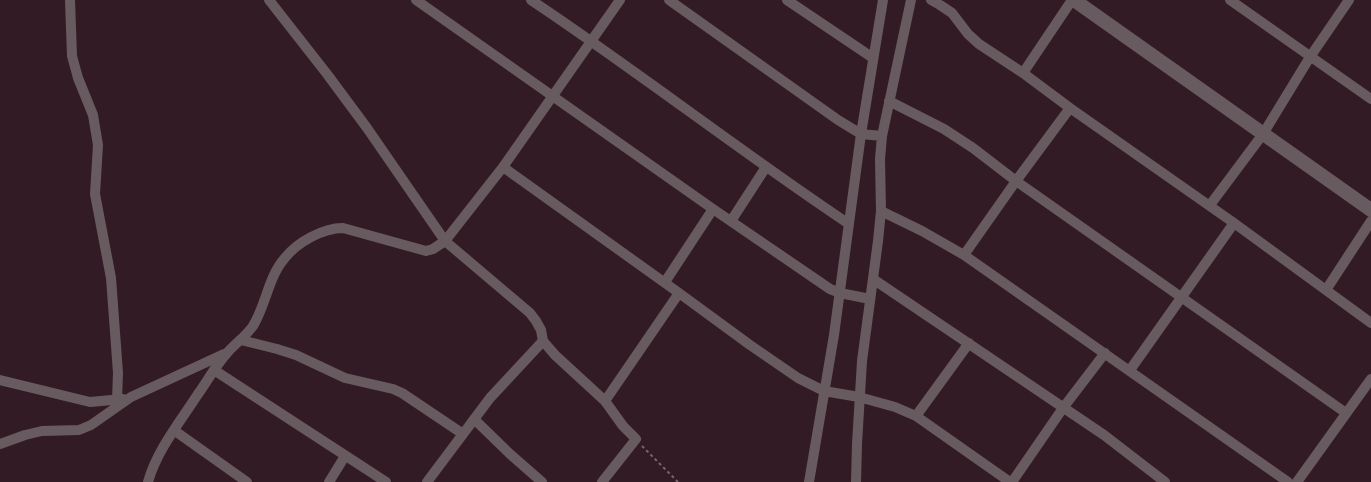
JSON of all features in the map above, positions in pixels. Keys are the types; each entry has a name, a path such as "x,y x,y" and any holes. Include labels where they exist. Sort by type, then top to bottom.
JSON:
{"street":[{"path":"70,0 72,56 93,115 98,145 95,194 111,278 118,373 117,400"},
{"path":"269,0 368,128 445,242 530,313 541,330 543,341 560,360 605,400 636,440 602,482"},
{"path":"416,0 807,274 840,293 870,299"},
{"path":"531,0 591,40 849,224"},
{"path":"148,482 158,457 214,370 253,326 276,270 285,258 297,247 322,231 333,228 343,228 426,251 445,242 503,167 620,0"},
{"path":"669,0 838,120 861,134 882,136"},
{"path":"787,0 873,58"},
{"path":"809,482 840,293 861,134 884,0"},
{"path":"856,482 862,361 880,211 882,136 911,0"},
{"path":"931,0 951,14 980,44 1234,223 1371,323"},
{"path":"1023,73 1073,0 1371,210"},
{"path":"1230,0 1371,99"},
{"path":"1210,206 1263,134 1310,57 1349,0"},
{"path":"871,84 892,89"},
{"path":"889,100 944,129 973,148 1016,181 1346,413"},
{"path":"964,255 1070,108"},
{"path":"503,167 788,372 824,392 859,397 895,407 916,416 1011,482 1105,352"},
{"path":"731,221 766,167"},
{"path":"664,282 713,209"},
{"path":"880,211 964,255 1288,482"},
{"path":"1326,290 1371,221"},
{"path":"1130,370 1234,223"},
{"path":"873,279 1104,435 1165,482"},
{"path":"605,400 679,292"},
{"path":"241,340 296,355 345,378 393,389 462,434"},
{"path":"427,482 490,398 543,341"},
{"path":"916,416 969,343"},
{"path":"0,444 42,431 79,430 91,425 131,398 227,353"},
{"path":"214,370 386,482"},
{"path":"1297,482 1371,379"},
{"path":"0,380 90,402 131,398"},
{"path":"474,419 542,482"},
{"path":"175,431 247,482"},
{"path":"328,482 345,456"}],"path":[{"path":"636,440 678,482"}]}
